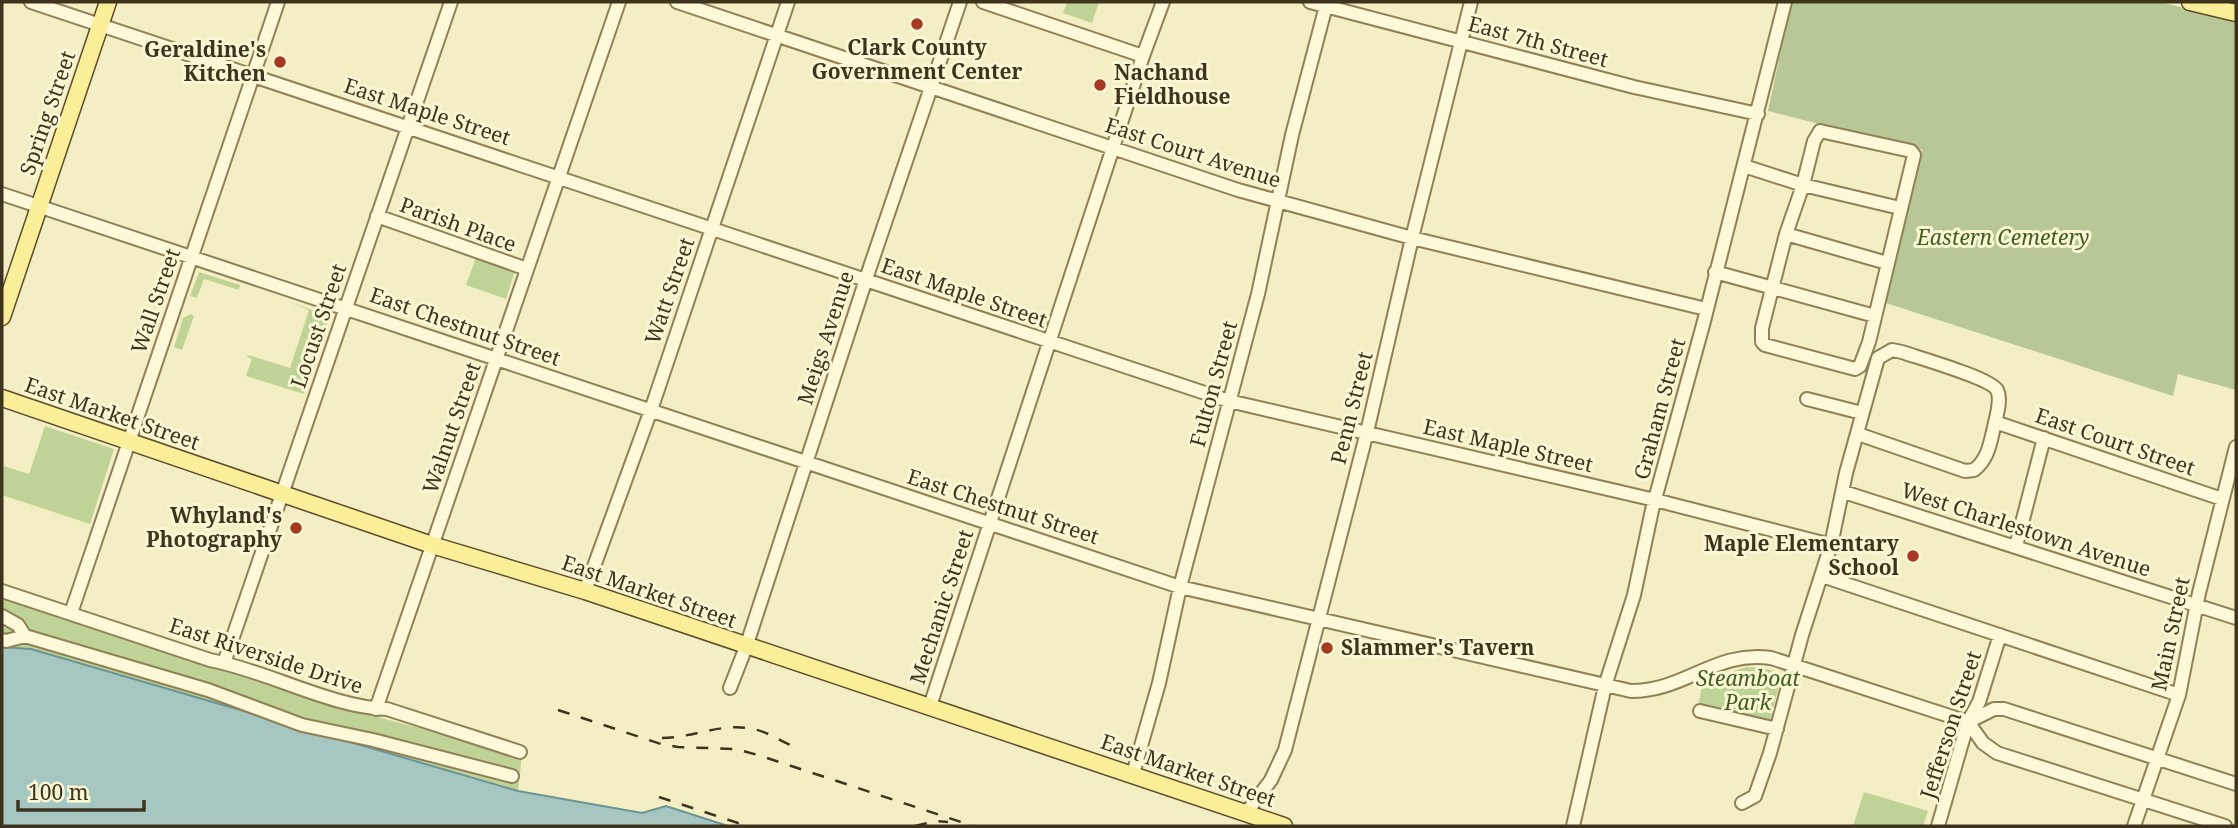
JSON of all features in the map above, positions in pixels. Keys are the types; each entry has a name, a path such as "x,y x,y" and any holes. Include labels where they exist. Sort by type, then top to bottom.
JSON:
{"main road":[{"name":"Spring Street","path":"2,317 108,2"},
{"path":"2190,2 2236,13"},
{"name":"East Market Street","path":"2,398 282,495 432,545 585,591 1284,826"}],"street":[{"name":"East Maple Street","path":"31,2 1229,401 1655,500 1831,545"},
{"name":"Wall Street","path":"71,613 278,2"},
{"name":"Locust Street","path":"224,663 451,2"},
{"name":"Walnut Street","path":"376,709 619,2"},
{"name":"East Court Avenue","path":"677,2 1277,201 1412,238 1706,309"},
{"name":"Watt Street","path":"585,591 651,410 788,2"},
{"name":"Meigs Avenue","path":"730,688 746,647 865,279 960,2"},
{"path":"983,2 1143,56"},
{"name":"Mechanic Street","path":"930,706 1163,2"},
{"name":"East 7th Street","path":"1310,2 1327,4 1634,87 1758,114"},
{"name":"Penn Street","path":"1245,813 1271,780 1285,750 1367,432 1471,2"},
{"name":"Graham Street","path":"1573,826 1605,686 1634,595 1655,500 1758,114 1785,2"},
{"name":"Fulton Street","path":"1133,774 1159,684 1180,587 1258,294 1277,201 1327,4"},
{"path":"1820,131 1911,151 1914,155 1900,208 1875,316 1860,366 1855,369 1842,367 1762,342 1762,328 1786,234 1803,185 1814,141 1820,131"},
{"path":"1744,166 1803,185 1900,208"},
{"name":"East Chestnut Street","path":"2,194 1180,587 1631,691 1648,691 1674,684 1726,660 1748,656 1771,658 1968,722"},
{"name":"Parish Place","path":"377,216 527,269"},
{"path":"1786,234 1887,263"},
{"path":"1715,272 1875,316"},
{"path":"1742,803 1750,801 1758,789 1777,729 1831,545 1844,479 1878,358 1892,349 1989,383 1997,389 1999,396 1995,422 1984,460 1973,470 1965,471 1858,434"},
{"path":"1807,399 1862,413"},
{"name":"East Court Street","path":"1995,422 2222,499"},
{"path":"2016,546 2044,438"},
{"name":"Main Street","path":"2134,826 2179,695 2196,605 2222,499 2233,474 2236,447"},
{"name":"West Charlestown Avenue","path":"1843,492 2236,618"},
{"path":"1822,576 2179,695"},
{"name":"East Riverside Drive","path":"2,591 364,708 387,709 520,752"},
{"path":"2,616 18,625 24,636"},
{"name":"Jefferson Street","path":"1938,826 1968,722 1979,702 2000,635"},
{"path":"2,640 24,636 208,690 302,724 512,776"},
{"path":"2225,826 1997,753 1983,743 1968,722 1994,709 2004,709 2236,784"},
{"path":"1700,711 1777,729"}],"green space":[{"path":"1067,2 1099,2 1092,23 1063,13"},
{"name":"Eastern Cemetery","path":"1791,2 2160,2 2236,21 2236,390 2178,374 2173,396 1886,303 1922,150 1768,111"},
{"path":"477,255 516,268 506,299 466,285"},
{"path":"199,272 240,285 239,290 204,279 197,298 190,296"},
{"path":"286,301 330,316 304,394 246,376 252,359 247,357 248,355 290,368 309,310"},
{"path":"191,314 194,316 182,350 174,347 183,318"},
{"path":"45,426 114,449 90,524 2,495 4,466 29,474"},
{"path":"2,598 366,714 522,755 518,791 31,649 2,647"},
{"name":"Steamboat Park","path":"1746,667 1782,673 1770,721 1699,703 1702,684"},
{"path":"1864,792 1928,811 1923,826 1853,826"}],"water":[{"path":"2,647 31,649 518,791 642,813 666,806 728,826 2,826"}],"railway":[{"path":"558,710 661,744 735,749 758,755 973,826"},
{"path":"662,738 741,727 765,733 798,748"},
{"path":"659,797 747,826"},
{"path":"915,826 937,821 948,822"}],"place":[{"name":"Clark County Government Center","path":"917,24"},
{"name":"Geraldine's Kitchen","path":"280,62"},
{"name":"Nachand Fieldhouse","path":"1100,85"},
{"name":"Whyland's Photography","path":"296,528"},
{"name":"Maple Elementary School","path":"1913,556"},
{"name":"Slammer's Tavern","path":"1327,648"}]}
